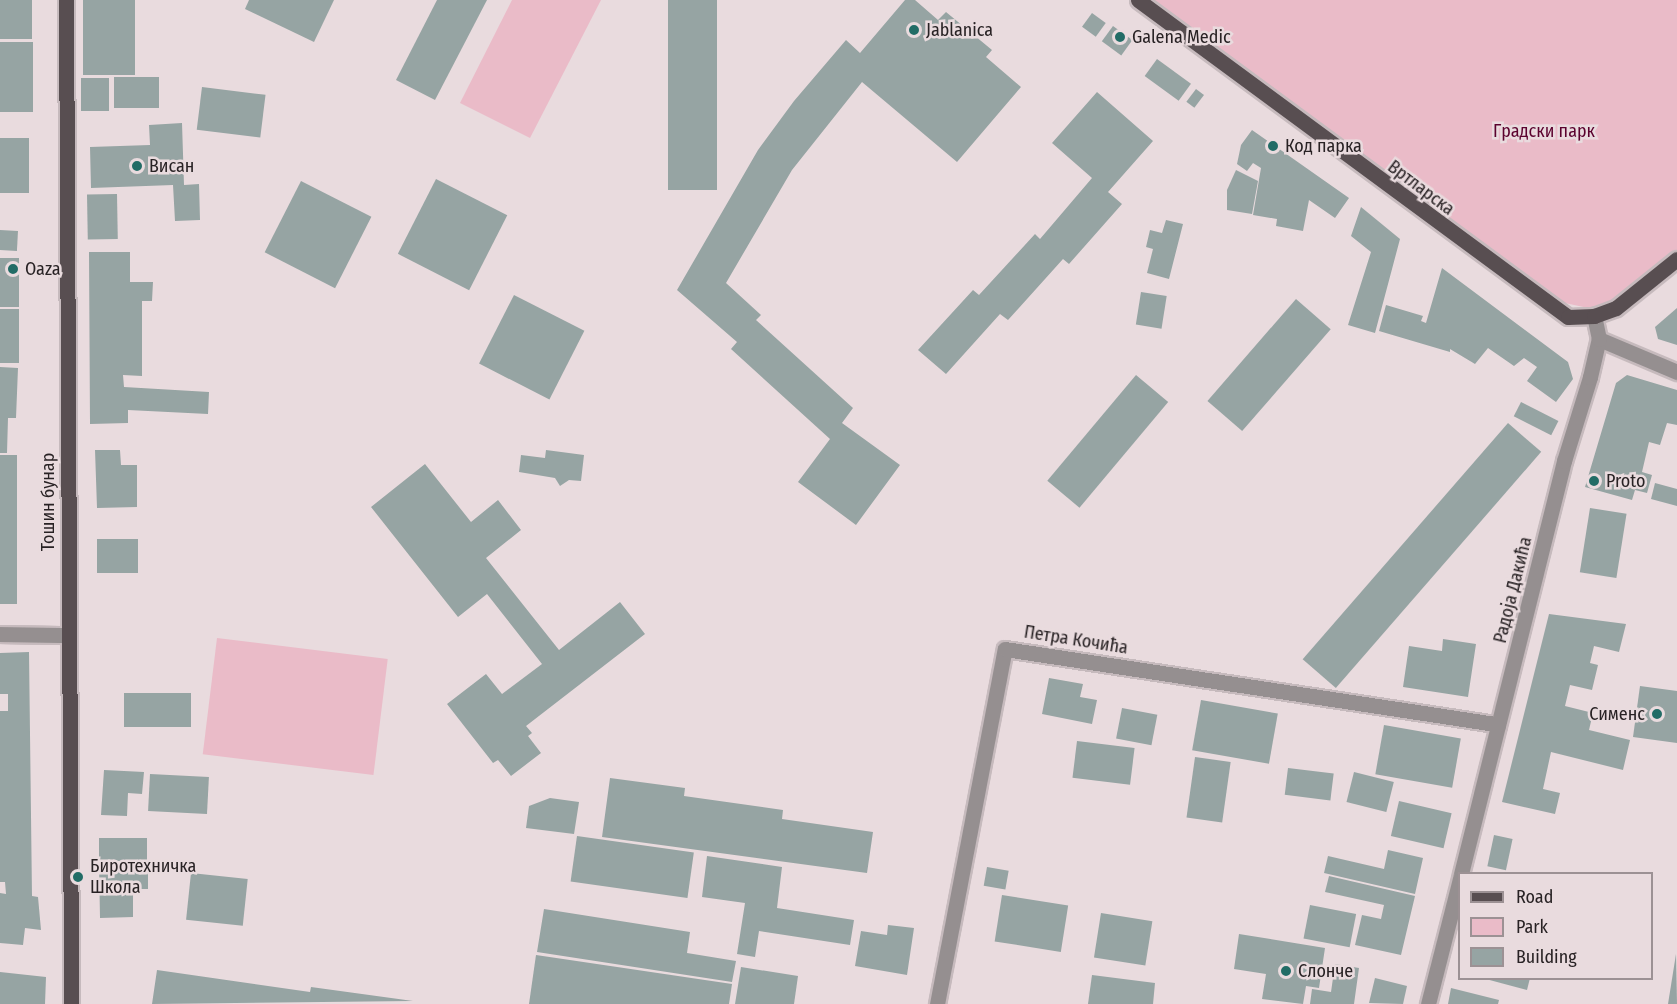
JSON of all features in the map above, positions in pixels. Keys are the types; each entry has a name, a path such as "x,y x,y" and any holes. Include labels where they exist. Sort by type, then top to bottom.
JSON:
{"main road":[{"name":"Тошин бунар","path":"66,0 67,635 71,1004"},
{"name":"Вртларска","path":"1138,0 1568,317 1594,316"},
{"path":"1594,316 1627,301 1677,259"}],"street":[{"name":"Радоја Дакића","path":"1461,872 1599,339 1594,316"},
{"path":"1599,339 1677,372"},
{"path":"0,634 67,635"},
{"name":"Петра Кочића","path":"937,1004 1005,649 1498,724"},
{"path":"1428,1004 1458,886"}],"green space":[{"path":"512,0 601,0 530,138 460,103"},
{"name":"Градски парк","path":"1138,0 1677,0 1677,259 1650,282 1593,309 1560,302"},
{"path":"217,638 388,659 373,775 203,754"}],"building":[{"path":"0,0 32,0 32,39 0,39"},
{"path":"83,0 135,0 135,75 83,75"},
{"path":"249,0 334,0 314,42 245,9"},
{"path":"437,0 487,0 435,100 396,80"},
{"path":"668,0 717,0 717,190 668,190"},
{"path":"905,0 915,0 938,20 946,12 992,50 986,57 1021,87 957,162 862,82 792,170 726,283 761,315 756,320 853,408 842,423 900,465 856,525 798,482 830,439 731,349 737,342 677,290 758,150 794,101 846,40 860,53"},
{"path":"1092,13 1106,23 1096,37 1082,27"},
{"path":"1113,26 1132,40 1121,55 1102,41"},
{"path":"0,42 33,42 33,112 0,112"},
{"path":"1157,59 1191,84 1179,101 1145,76"},
{"path":"114,77 159,77 159,108 114,108"},
{"path":"81,78 109,78 109,111 81,111"},
{"path":"202,87 266,95 260,137 197,130"},
{"path":"1196,89 1204,95 1194,108 1186,102"},
{"path":"1097,92 1153,141 1108,192 1122,204 1069,264 1063,259 1008,320 1000,314 946,374 918,350 973,290 979,295 1035,234 1040,239 1092,178 1052,143"},
{"name":"Висан","path":"182,123 184,185 199,184 200,220 175,221 173,185 91,188 90,147 150,145 149,125"},
{"path":"1252,130 1349,198 1335,218 1309,200 1303,231 1276,226 1277,219 1253,215 1261,168 1253,163 1247,171 1237,164 1241,145"},
{"path":"0,138 29,138 29,193 0,193"},
{"path":"1236,170 1258,181 1252,214 1227,210 1227,190"},
{"path":"436,179 507,215 469,290 398,254"},
{"path":"301,181 371,217 335,288 265,252"},
{"path":"117,194 118,239 88,240 87,195"},
{"path":"1361,207 1400,239 1375,333 1348,325 1371,252 1351,236"},
{"path":"1166,220 1183,224 1169,279 1147,273 1153,249 1146,247 1150,230 1162,233"},
{"path":"0,230 18,231 17,251 0,250"},
{"path":"89,252 130,252 130,282 153,282 152,301 142,301 142,376 123,375 124,387 209,392 208,414 128,410 128,423 90,424"},
{"path":"0,258 19,258 19,307 0,307"},
{"path":"1442,268 1568,362 1573,379 1556,402 1527,381 1537,367 1524,358 1514,366 1488,348 1475,364 1450,349 1450,352 1379,331 1386,305 1423,316 1421,321 1426,323"},
{"path":"1141,292 1167,296 1162,329 1136,325"},
{"path":"514,295 584,331 549,399 479,364"},
{"path":"1296,299 1331,329 1242,431 1207,401"},
{"path":"1677,308 1677,345 1658,339 1655,327"},
{"path":"0,309 19,309 19,363 0,363"},
{"path":"0,367 18,368 16,418 8,418 7,453 0,453"},
{"path":"1136,375 1168,402 1079,508 1047,481"},
{"path":"1627,375 1677,390 1677,425 1667,423 1660,445 1649,442 1642,472 1652,475 1647,493 1635,490 1632,500 1585,487 1616,383"},
{"path":"1521,402 1558,421 1551,435 1514,416"},
{"path":"1508,423 1541,452 1336,688 1303,659"},
{"path":"95,450 120,450 121,465 137,465 137,507 97,508"},
{"path":"546,450 584,455 581,481 569,480 560,486 555,478 519,472 521,455 545,458"},
{"path":"0,455 17,455 17,604 0,604"},
{"path":"425,464 471,522 498,500 521,530 486,558 559,650 620,602 645,634 526,726 532,733 528,736 541,753 511,776 498,760 493,763 447,704 486,674 502,694 542,664 487,594 458,617 371,507"},
{"path":"1655,483 1677,489 1677,506 1651,499"},
{"path":"1590,508 1627,514 1616,578 1580,572"},
{"path":"97,539 138,539 138,573 97,573"},
{"path":"1549,614 1626,624 1619,652 1594,646 1590,663 1598,665 1592,690 1570,685 1565,706 1593,713 1589,730 1630,740 1623,770 1551,752 1543,789 1560,793 1555,814 1502,802"},
{"path":"1443,639 1476,644 1468,697 1403,687 1409,646 1442,651"},
{"path":"29,652 32,896 38,897 41,930 25,928 23,945 0,943 0,893 6,894 5,882 0,882 0,711 8,711 8,694 0,694 0,653"},
{"path":"1049,678 1083,684 1080,697 1097,700 1092,724 1042,714"},
{"name":"Сименс","path":"1640,686 1677,691 1677,743 1633,737"},
{"path":"124,693 191,693 191,727 124,727"},
{"path":"1201,700 1278,714 1269,764 1192,750"},
{"path":"1122,708 1157,715 1151,745 1116,738"},
{"path":"1384,725 1461,739 1452,788 1375,774"},
{"path":"1077,741 1135,748 1130,785 1072,778"},
{"path":"1195,757 1231,762 1222,822 1187,817"},
{"path":"1288,768 1334,774 1330,800 1285,795"},
{"path":"104,770 144,772 142,794 128,793 127,816 101,815"},
{"path":"1354,772 1394,782 1386,812 1347,802"},
{"path":"150,774 209,777 207,814 148,811"},
{"path":"610,778 685,788 684,796 783,810 782,819 873,832 867,873 602,837"},
{"path":"550,798 579,802 574,834 526,828 529,806"},
{"path":"1399,801 1452,813 1444,848 1391,836"},
{"path":"1494,835 1513,839 1506,870 1487,866"},
{"path":"577,836 694,852 687,898 571,882"},
{"path":"99,838 147,838 147,861 99,861"},
{"path":"1388,850 1423,858 1415,894 1324,873 1328,856 1384,869"},
{"path":"707,856 782,867 777,908 854,920 850,945 759,931 755,957 737,954 745,903 702,897"},
{"path":"148,862 148,889 133,889 133,917 100,918 99,863"},
{"path":"987,867 1009,871 1005,890 984,886"},
{"path":"191,873 248,879 243,926 186,920"},
{"path":"1329,876 1415,896 1401,955 1355,945 1362,915 1381,919 1384,905 1325,892"},
{"path":"1002,895 1068,905 1061,952 995,941"},
{"path":"1310,905 1356,914 1350,947 1304,938"},
{"path":"544,909 690,932 687,953 736,961 732,982 537,952"},
{"path":"1101,913 1152,921 1145,966 1094,957"},
{"path":"888,925 914,928 907,975 855,966 861,931 887,935"},
{"name":"Слонче","path":"1239,934 1325,948 1319,988 1306,986 1303,1004 1262,999 1266,974 1234,969"},
{"path":"1676,954 1677,1004 1668,1004"},
{"path":"536,955 732,984 729,1004 529,1004"},
{"path":"1335,964 1359,968 1354,1004 1310,1004 1312,989 1331,992"},
{"path":"741,967 798,976 794,1004 735,1004"},
{"path":"157,970 310,992 311,987 413,1001 152,1004"},
{"path":"0,972 46,977 45,1004 0,1004"},
{"path":"1092,975 1155,983 1153,1004 1088,1004"},
{"path":"1375,978 1407,986 1403,1004 1369,1003"},
{"path":"1490,980 1530,980 1527,990"},
{"path":"1451,988 1499,1000 1498,1004 1448,1004"}],"place":[{"name":"Jablanica","path":"914,30"},
{"name":"Galena Medic","path":"1120,37"},
{"name":"Код парка","path":"1273,146"},
{"name":"Висан","path":"137,166"},
{"name":"Oaza","path":"13,269"},
{"name":"Proto","path":"1594,481"},
{"name":"Сименс","path":"1657,714"},
{"name":"Биротехничка Школа","path":"78,877"},
{"name":"Слонче","path":"1286,971"}]}
